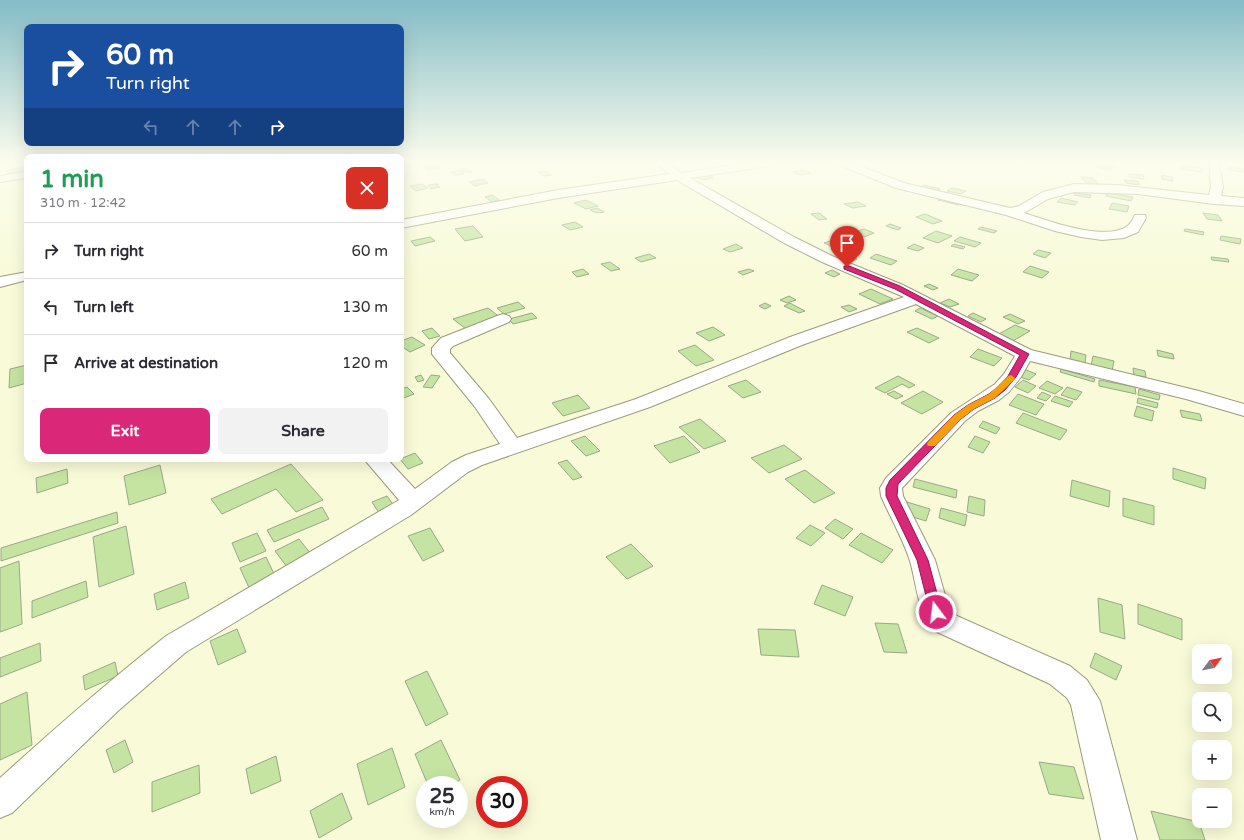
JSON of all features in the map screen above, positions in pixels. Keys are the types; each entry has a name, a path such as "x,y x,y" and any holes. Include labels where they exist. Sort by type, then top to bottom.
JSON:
{"street":[{"path":"404,223 515,202"},
{"path":"725,202 808,250 917,298 1025,354 1192,395 1244,410"},
{"path":"969,202 1010,212 1080,232 1108,237 1118,236 1135,229 1140,218"},
{"path":"1010,212 1026,208 1034,202"},
{"path":"0,282 24,277"},
{"path":"0,801 76,728 143,670 176,644 280,583 414,501 460,467 474,460 643,403 796,341 917,298"},
{"path":"503,319 447,342 442,348 441,354 482,403 513,447"},
{"path":"1025,354 1012,377 1002,388 958,417 894,483 891,488 892,496 922,560 936,612 940,618 947,624 1060,675 1077,689 1085,701 1119,840"},
{"path":"378,462 414,501"}],"building":[{"path":"590,202 598,206 586,209 574,203"},
{"path":"858,202 866,206 853,208 844,204"},
{"path":"947,202 961,204 958,205"},
{"path":"1058,202 1078,202 1075,205"},
{"path":"1112,203 1129,206 1127,212 1109,209"},
{"path":"597,208 604,212 597,213 590,210"},
{"path":"819,213 827,219 819,220 811,214"},
{"path":"1203,213 1218,215 1222,221 1207,219"},
{"path":"925,214 942,221 933,224 916,217"},
{"path":"575,222 583,227 570,230 562,225"},
{"path":"890,224 901,228 898,230 886,226"},
{"path":"473,226 483,237 465,241 455,229"},
{"path":"981,227 997,231 994,233 978,229"},
{"path":"864,229 874,233 864,237 854,232"},
{"path":"1185,229 1204,232 1203,235 1184,231"},
{"path":"936,231 952,236 938,243 923,238"},
{"path":"1221,236 1241,239 1240,244 1220,240"},
{"path":"430,237 435,241 415,246 411,241"},
{"path":"960,237 981,243 975,247 954,241"},
{"path":"830,241 842,245 836,248 824,243"},
{"path":"736,244 743,248 730,252 723,249"},
{"path":"914,244 924,248 918,251 907,248"},
{"path":"954,244 965,247 963,249 951,246"},
{"path":"1038,250 1051,253 1045,258 1033,254"},
{"path":"649,254 656,258 641,262 635,258"},
{"path":"876,254 897,261 891,265 870,258"},
{"path":"846,255 857,259 851,262 840,258"},
{"path":"1211,257 1228,259 1229,262 1212,260"},
{"path":"610,262 620,269 611,271 601,264"},
{"path":"1030,266 1049,272 1042,278 1023,272"},
{"path":"583,269 589,274 577,277 572,272"},
{"path":"749,269 754,271 743,275 738,272"},
{"path":"958,269 979,275 972,281 951,275"},
{"path":"832,270 840,274 834,277 825,273"},
{"path":"929,284 938,288 933,290 924,286"},
{"path":"871,289 893,299 880,304 859,294"},
{"path":"789,296 796,300 787,303 780,300"},
{"path":"949,299 959,304 950,307 940,303"},
{"path":"518,302 525,308 504,314 497,308"},
{"path":"765,303 771,306 765,309 759,306"},
{"path":"790,303 805,311 799,313 784,306"},
{"path":"849,305 857,309 849,312 841,307"},
{"path":"488,308 501,318 466,329 453,319"},
{"path":"920,308 938,316 932,319 915,311"},
{"path":"532,313 537,318 513,324 509,319"},
{"path":"973,313 986,319 981,322 968,316"},
{"path":"1010,314 1025,321 1018,324 1003,317"},
{"path":"1015,325 1030,331 1013,341 997,335"},
{"path":"713,327 725,335 709,341 696,333"},
{"path":"432,328 440,336 429,339 422,331"},
{"path":"917,328 939,338 929,343 907,332"},
{"path":"412,337 425,345 410,352 404,348 404,340"},
{"path":"695,345 714,360 696,366 678,351"},
{"path":"978,349 1002,358 994,366 970,357"},
{"path":"1157,350 1173,354 1174,359 1158,356"},
{"path":"1071,351 1086,355 1085,363 1070,360"},
{"path":"1093,356 1114,361 1112,371 1091,366"},
{"path":"24,366 24,384 9,388 10,369"},
{"path":"1133,368 1145,371 1146,377 1134,375"},
{"path":"1024,369 1036,374 1029,380 1017,376"},
{"path":"1061,369 1095,379 1094,382 1060,372"},
{"path":"421,375 424,380 418,382 415,377"},
{"path":"431,375 440,376 432,388 423,387"},
{"path":"898,376 915,385 909,388 902,384 885,393 875,388"},
{"path":"746,380 761,392 743,398 728,386"},
{"path":"1023,380 1036,386 1028,393 1015,387"},
{"path":"1099,380 1135,387 1136,394 1099,386"},
{"path":"1047,381 1063,388 1055,394 1039,388"},
{"path":"407,387 414,394 404,398 404,388"},
{"path":"1067,387 1082,392 1076,400 1061,395"},
{"path":"1139,389 1160,395 1159,400 1138,395"},
{"path":"894,391 903,396 896,399 887,394"},
{"path":"923,391 943,402 922,414 901,403"},
{"path":"1042,392 1051,396 1046,401 1037,398"},
{"path":"1018,394 1044,404 1036,415 1009,405"},
{"path":"578,395 590,408 563,416 552,403"},
{"path":"1055,396 1073,402 1069,407 1051,401"},
{"path":"1138,398 1158,403 1157,408 1137,403"},
{"path":"1137,406 1154,411 1152,421 1134,416"},
{"path":"1180,410 1200,414 1202,421 1182,417"},
{"path":"1023,413 1067,430 1060,440 1016,423"},
{"path":"700,419 726,441 704,449 679,427"},
{"path":"983,421 1000,428 996,434 979,427"},
{"path":"585,436 600,451 586,456 571,441"},
{"path":"684,436 700,452 670,463 654,446"},
{"path":"975,436 990,442 983,453 968,447"},
{"path":"784,445 802,459 769,473 751,458"},
{"path":"415,453 423,463 408,469 402,462 404,462 404,457"},
{"path":"567,460 582,477 573,480 558,463"},
{"path":"291,464 323,500 296,512 276,489 222,514 211,499"},
{"path":"160,465 166,493 129,505 124,476"},
{"path":"1173,468 1206,478 1205,489 1173,479"},
{"path":"67,469 68,483 37,493 36,478"},
{"path":"805,470 835,493 814,503 785,479"},
{"path":"915,479 957,490 956,498 913,487"},
{"path":"1072,480 1110,491 1109,507 1070,496"},
{"path":"387,496 395,507 379,513 372,502"},
{"path":"969,496 985,500 984,516 967,512"},
{"path":"1123,498 1154,506 1154,525 1123,516"},
{"path":"907,502 930,509 926,521 903,514"},
{"path":"322,507 329,519 274,542 267,530"},
{"path":"941,508 967,515 965,526 939,518"},
{"path":"117,512 118,523 1,561 1,548"},
{"path":"835,519 853,529 843,539 825,528"},
{"path":"810,525 825,533 811,546 796,538"},
{"path":"126,526 134,574 99,587 93,537"},
{"path":"430,528 444,551 423,561 408,536"},
{"path":"257,533 266,551 240,562 232,543"},
{"path":"861,533 893,550 882,563 849,545"},
{"path":"299,539 311,554 287,567 275,551"},
{"path":"631,544 653,566 627,579 606,557"},
{"path":"266,557 277,580 251,592 240,568"},
{"path":"19,561 22,624 0,632 0,568"},
{"path":"86,581 88,597 32,618 32,601"},
{"path":"185,582 189,598 157,610 154,594"},
{"path":"822,585 853,597 845,616 814,604"},
{"path":"1098,598 1122,605 1125,639 1100,632"},
{"path":"1138,604 1182,619 1182,640 1138,624"},
{"path":"875,623 898,624 907,653 884,652"},
{"path":"237,629 246,652 218,665 210,641"},
{"path":"758,629 795,630 799,657 761,655"},
{"path":"40,643 41,661 0,677 0,658"},
{"path":"1095,653 1122,666 1116,680 1090,667"},
{"path":"115,662 118,676 85,690 83,676"},
{"path":"427,671 448,714 426,726 405,681"},
{"path":"27,692 32,745 0,760 0,704"},
{"path":"125,740 133,762 114,773 106,750"},
{"path":"441,740 458,776 424,776 415,754"},
{"path":"392,748 405,787 368,805 357,764"},
{"path":"276,756 281,781 251,794 246,769"},
{"path":"1039,762 1074,767 1084,799 1049,794"},
{"path":"199,765 200,793 152,812 152,782"},
{"path":"342,793 352,819 319,838 310,811"},
{"path":"1151,811 1192,820 1192,828 1201,828 1205,840 1160,840"}],"slow traffic":[{"path":"931,444 958,417 971,407 992,396 1011,378"}],"route":[{"path":"847,267 898,288 1005,345 1025,354 1012,377 1002,388 958,417 894,483 891,488 892,496 922,560 936,612"}]}
